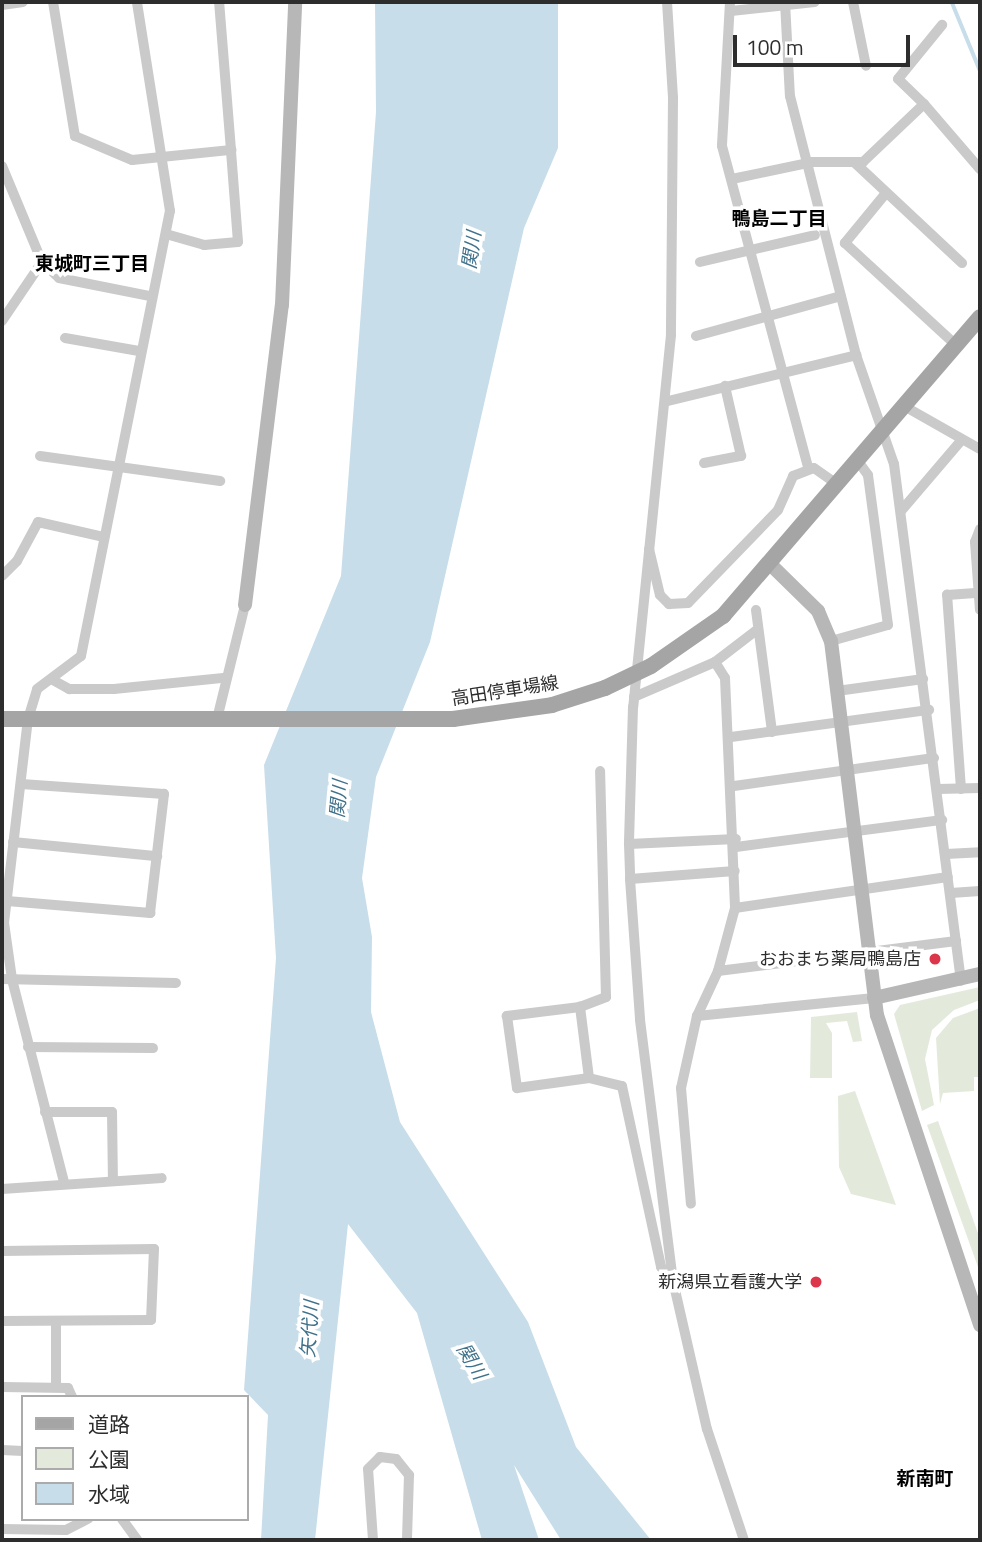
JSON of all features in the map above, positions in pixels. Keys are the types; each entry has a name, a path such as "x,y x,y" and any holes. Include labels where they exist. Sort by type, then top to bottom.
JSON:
{"main road":[{"name":"高田停車場線","path":"2,719 479,717 552,705 632,676 723,616 980,317"}],"street":[{"path":"2,5 23,2"},
{"path":"53,2 75,136 132,160 231,150"},
{"path":"64,1182 29,1047 7,979 6,901 28,719 37,689 81,656 150,296 170,211 137,2"},
{"path":"166,234 204,245 238,242 219,2"},
{"path":"224,719 223,678 245,605 282,305 295,2"},
{"path":"667,2 674,184 668,401 632,676 634,697 630,879 640,1020 673,1281 707,1429 744,1540"},
{"path":"815,2 731,6 721,125 732,179 754,252 808,467 837,484"},
{"path":"853,2 866,66"},
{"path":"785,3 790,96 856,355 880,432 894,464 929,710 961,981"},
{"path":"942,25 898,79 924,104 980,169"},
{"path":"732,179 807,163 863,162 924,104"},
{"path":"854,162 962,263"},
{"path":"2,166 42,262 59,278 150,296"},
{"path":"887,193 845,243 956,345"},
{"path":"700,262 754,252 815,235"},
{"path":"2,321 42,262"},
{"path":"696,336 841,296"},
{"path":"65,338 139,351"},
{"path":"668,401 856,355"},
{"path":"704,463 741,456 725,386"},
{"path":"904,406 960,442 980,449"},
{"path":"901,511 960,442"},
{"path":"40,456 220,481"},
{"path":"831,641 888,625 868,475 857,460"},
{"path":"649,549 660,595 669,604 688,604 743,552 784,502 793,476 808,467"},
{"path":"2,576 17,561 38,522 104,537"},
{"path":"980,529 975,542 980,610"},
{"path":"769,563 818,611 831,641 874,998 891,1073 980,1325"},
{"path":"961,789 947,595 979,593"},
{"path":"756,610 772,732"},
{"path":"634,697 656,693 715,662 758,629"},
{"path":"691,1205 681,1088 697,1016 718,971 735,908 736,843 731,737 725,678 715,662"},
{"path":"51,679 69,689 114,689 223,678"},
{"path":"837,691 923,679"},
{"path":"731,737 929,710"},
{"path":"734,786 934,758"},
{"path":"600,771 606,997 580,1007 508,1016 516,1088 589,1078 622,1086 661,1267 673,1281"},
{"path":"6,901 150,913 164,794 21,784"},
{"path":"938,789 980,788"},
{"path":"629,844 736,843 942,820"},
{"path":"2,824 15,827"},
{"path":"13,842 157,856"},
{"path":"946,854 980,852"},
{"path":"630,879 735,871"},
{"path":"735,908 862,892 948,877"},
{"path":"951,893 980,891"},
{"path":"718,971 956,941"},
{"path":"697,1016 874,998 961,981 980,974"},
{"path":"7,979 176,983"},
{"path":"580,1007 589,1078"},
{"path":"29,1047 153,1048"},
{"path":"45,1112 112,1112 113,1180"},
{"path":"2,1189 64,1182 162,1178"},
{"path":"2,1251 153,1249 151,1320 2,1321"},
{"path":"56,1387 57,1321"},
{"path":"2,1387 68,1388 71,1395"},
{"path":"2,1450 21,1451"},
{"path":"373,1540 368,1469 380,1457 396,1460 409,1475 407,1540"},
{"path":"2,1529 66,1530 84,1521"},
{"path":"123,1521 137,1540"}],"green space":[{"path":"980,987 980,1000 954,1010 932,1030 925,1059 934,1105 922,1111 894,1014 900,1005"},
{"path":"980,1008 980,1077 974,1077 974,1091 943,1093 940,1104 936,1038 953,1018"},
{"path":"857,1012 862,1041 853,1042 847,1021 826,1023 832,1033 832,1078 810,1078 811,1017"},
{"path":"855,1091 896,1205 851,1194 839,1167 838,1096"},
{"path":"938,1121 980,1239 978,1267 927,1125"}],"water":[{"path":"375,2 558,2 558,148 524,228 430,642 376,777 362,878 372,937 371,1012 400,1122 528,1322 576,1447 651,1540 561,1540 514,1465 539,1540 482,1540 417,1313 348,1224 315,1540 261,1540 268,1415 244,1390 276,958 264,765 341,576 376,112"}],"waterway":[{"path":"952,2 980,70"}],"place":[{"name":"おおまち薬局鴨島店","path":"935,959"},
{"name":"新潟県立看護大学","path":"816,1282"}],"district":[{"name":"鴨島二丁目","path":"779,218"},
{"name":"東城町三丁目","path":"92,263"},
{"name":"新南町","path":"925,1478"}],"water label":[{"name":"関川","path":"471,250"},
{"name":"関川","path":"338,799"},
{"name":"矢代川","path":"309,1329"},
{"name":"関川","path":"472,1361"}]}
